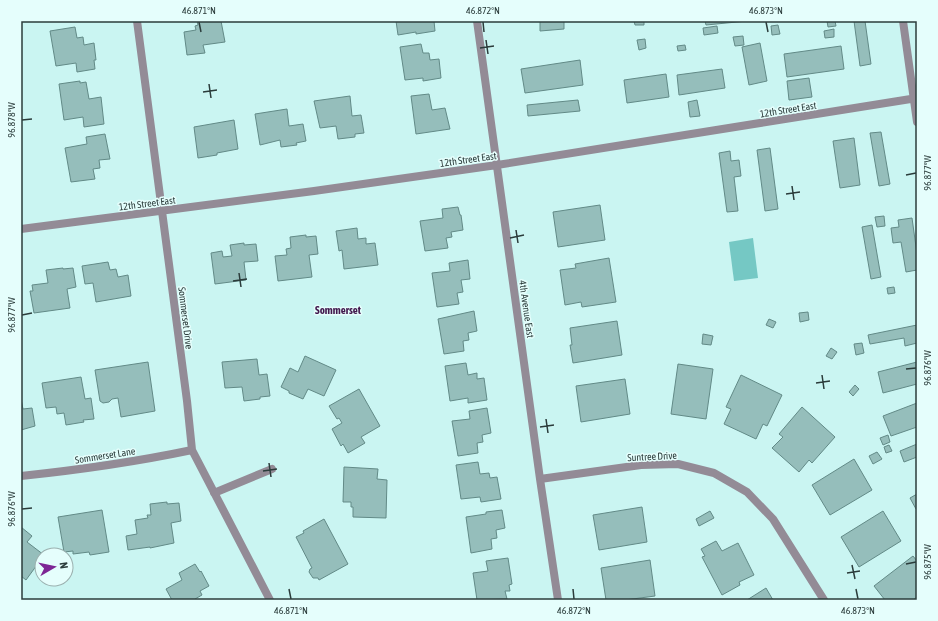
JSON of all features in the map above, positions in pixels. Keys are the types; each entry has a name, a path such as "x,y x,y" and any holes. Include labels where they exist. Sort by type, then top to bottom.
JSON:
{"street":[{"name":"Sommerset Drive","path":"137,21 187,401 192,450 270,600"},
{"name":"4th Avenue East","path":"477,21 558,600"},
{"path":"903,21 917,122"},
{"name":"12th Street East","path":"21,230 497,165 915,99"},
{"name":"Sommerset Lane","path":"21,476 64,472 160,457 192,450"},
{"name":"Suntree Drive","path":"540,479 641,465 678,464 714,473 747,492 773,519 824,600"},
{"path":"214,492 272,469"}],"shaded area":[{"path":"753,238 758,278 734,281 729,242"}],"building":[{"path":"197,21 221,21 225,42 203,45 205,53 187,55 184,32 196,30 195,26 198,25"},
{"path":"396,21 434,21 435,31 398,35"},
{"path":"540,21 564,21 564,29 540,31"},
{"path":"634,21 644,21 644,25 635,25"},
{"path":"705,21 747,21 706,25"},
{"path":"827,21 835,21 836,26 828,27"},
{"path":"854,21 865,21 871,64 860,66"},
{"path":"778,25 780,34 772,35 771,26"},
{"path":"717,26 718,33 704,35 703,28"},
{"path":"75,27 77,38 83,37 84,45 94,43 96,60 94,60 95,69 77,72 76,63 56,66 50,31"},
{"path":"834,29 834,37 825,38 824,31"},
{"path":"743,36 744,45 735,46 733,37"},
{"path":"645,39 646,48 639,50 637,40"},
{"path":"760,43 767,81 749,85 742,47"},
{"path":"421,44 423,53 429,53 430,60 439,59 441,78 423,81 423,78 405,80 400,47"},
{"path":"685,45 686,50 678,51 677,46"},
{"path":"841,46 844,69 787,77 784,54"},
{"path":"580,60 583,85 525,93 521,69"},
{"path":"722,69 725,88 679,95 677,75"},
{"path":"666,74 669,97 627,103 624,80"},
{"path":"809,78 812,97 789,100 787,81"},
{"path":"80,81 80,83 86,82 89,99 101,97 104,124 84,127 83,117 64,120 59,84"},
{"path":"429,94 432,110 445,108 450,129 416,134 411,96"},
{"path":"350,96 352,116 361,115 364,133 355,134 355,137 338,139 336,126 320,128 314,101"},
{"path":"578,100 580,111 528,116 527,105"},
{"path":"697,100 700,116 690,117 688,102"},
{"path":"287,109 289,126 303,124 306,141 296,143 297,145 281,147 280,140 260,145 255,114"},
{"path":"234,120 238,149 217,153 217,155 198,158 194,127"},
{"path":"881,132 890,184 879,186 870,133"},
{"path":"105,134 110,159 99,160 100,168 93,169 95,179 71,182 65,148 87,144 86,137"},
{"path":"854,138 860,185 840,188 833,141"},
{"path":"770,148 778,209 765,211 757,150"},
{"path":"730,151 731,161 739,160 741,176 734,177 738,211 727,212 719,153"},
{"path":"600,205 605,240 558,247 553,212"},
{"path":"458,207 461,215 463,230 451,232 452,237 446,238 448,248 425,251 420,221 443,218 442,209"},
{"path":"884,216 885,226 877,227 875,217"},
{"path":"912,218 917,254 917,270 906,272 901,242 893,243 891,228 899,227 898,220"},
{"path":"872,225 881,277 871,279 862,227"},
{"path":"357,228 358,239 366,238 366,244 375,243 378,265 344,269 342,250 339,251 336,231"},
{"path":"306,235 306,237 316,236 318,254 309,255 312,277 278,281 275,256 287,255 286,249 291,248 290,237"},
{"path":"244,243 244,245 256,244 258,261 244,262 246,280 215,284 211,253 222,251 223,257 232,256 230,245"},
{"path":"609,258 616,302 582,307 581,302 565,305 560,270 576,268 575,264"},
{"path":"468,260 470,279 461,280 463,292 457,293 459,304 437,307 432,273 450,271 449,263"},
{"path":"108,262 110,270 116,269 118,277 128,275 131,296 96,302 93,283 85,284 82,266"},
{"path":"73,268 76,287 67,289 70,308 34,313 30,291 33,291 32,285 48,283 46,270"},
{"path":"894,287 895,293 888,294 887,288"},
{"path":"474,311 477,331 468,333 469,340 463,341 464,351 444,354 438,319"},
{"path":"808,312 809,320 800,322 799,313"},
{"path":"769,319 776,322 773,328 766,325"},
{"path":"617,321 622,355 573,363 570,345 572,345 570,328"},
{"path":"917,325 917,343 905,346 904,338 870,344 868,335"},
{"path":"703,334 713,336 711,345 702,344"},
{"path":"862,343 864,353 856,355 854,344"},
{"path":"831,348 837,352 832,359 826,356"},
{"path":"305,356 336,370 324,396 308,389 303,399 289,393 289,391 281,387 290,368 298,372"},
{"path":"257,359 259,375 267,374 270,396 244,401 242,387 225,388 222,362"},
{"path":"148,362 155,411 121,417 118,398 103,403 100,401 95,370"},
{"path":"917,362 917,384 883,393 878,372"},
{"path":"466,363 468,375 477,373 477,379 484,378 487,400 468,403 468,398 450,401 445,366"},
{"path":"678,364 713,369 706,419 671,414"},
{"path":"741,375 782,395 767,426 763,424 756,439 724,424 731,409 726,407"},
{"path":"81,377 85,399 91,398 94,419 83,420 84,422 66,425 64,413 57,414 56,407 46,408 42,383"},
{"path":"625,379 630,414 581,422 576,386"},
{"path":"855,385 859,389 853,396 849,392"},
{"path":"359,389 380,426 361,437 365,443 348,453 343,444 341,446 332,429 342,423 339,418 337,419 329,406"},
{"path":"21,399 23,409 32,408 35,426 21,430"},
{"path":"917,403 917,427 891,436 883,416"},
{"path":"802,407 835,437 812,463 809,460 799,472 772,448 783,437 779,434"},
{"path":"487,408 491,433 482,435 483,442 477,443 478,453 458,456 452,421 470,419 469,411"},
{"path":"888,435 890,442 883,445 880,438"},
{"path":"917,444 917,457 904,462 900,451"},
{"path":"889,445 892,451 886,453 884,447"},
{"path":"877,452 882,459 873,464 869,456"},
{"path":"854,459 872,490 830,515 812,485"},
{"path":"478,462 480,474 489,473 490,478 497,477 501,499 481,502 480,497 461,499 456,465"},
{"path":"344,467 378,469 377,479 387,480 386,518 353,517 353,507 351,507 351,502 343,502"},
{"path":"917,494 917,508 916,509 910,498"},
{"path":"167,502 167,504 179,503 181,521 171,523 174,543 150,548 128,550 126,536 137,534 135,520 148,518 147,515 151,515 150,504"},
{"path":"642,507 647,542 599,550 593,515"},
{"path":"102,510 109,552 90,555 89,552 74,554 74,547 63,547 58,517"},
{"path":"502,510 505,528 496,530 497,538 491,539 492,549 471,553 466,517"},
{"path":"710,511 714,518 699,526 696,519"},
{"path":"883,511 901,541 859,567 841,537"},
{"path":"324,519 348,564 319,580 318,578 313,578 309,572 312,568 296,537 304,533 303,531"},
{"path":"21,527 32,536 27,542 34,547 34,569 26,580 21,576"},
{"path":"716,541 722,551 738,543 754,575 739,582 740,585 722,595 702,557 705,556 701,549"},
{"path":"913,556 917,561 917,597 913,600 885,600 874,586"},
{"path":"508,558 512,584 509,585 510,591 505,591 507,599 477,600 473,573 488,571 486,561"},
{"path":"650,560 655,596 625,600 606,600 601,568"},
{"path":"195,564 200,572 201,571 209,586 200,591 202,595 195,599 196,600 172,600 166,589 182,580 179,573"},
{"path":"766,588 773,600 747,600"}],"district":[{"name":"Sommerset","path":"338,310"}]}
